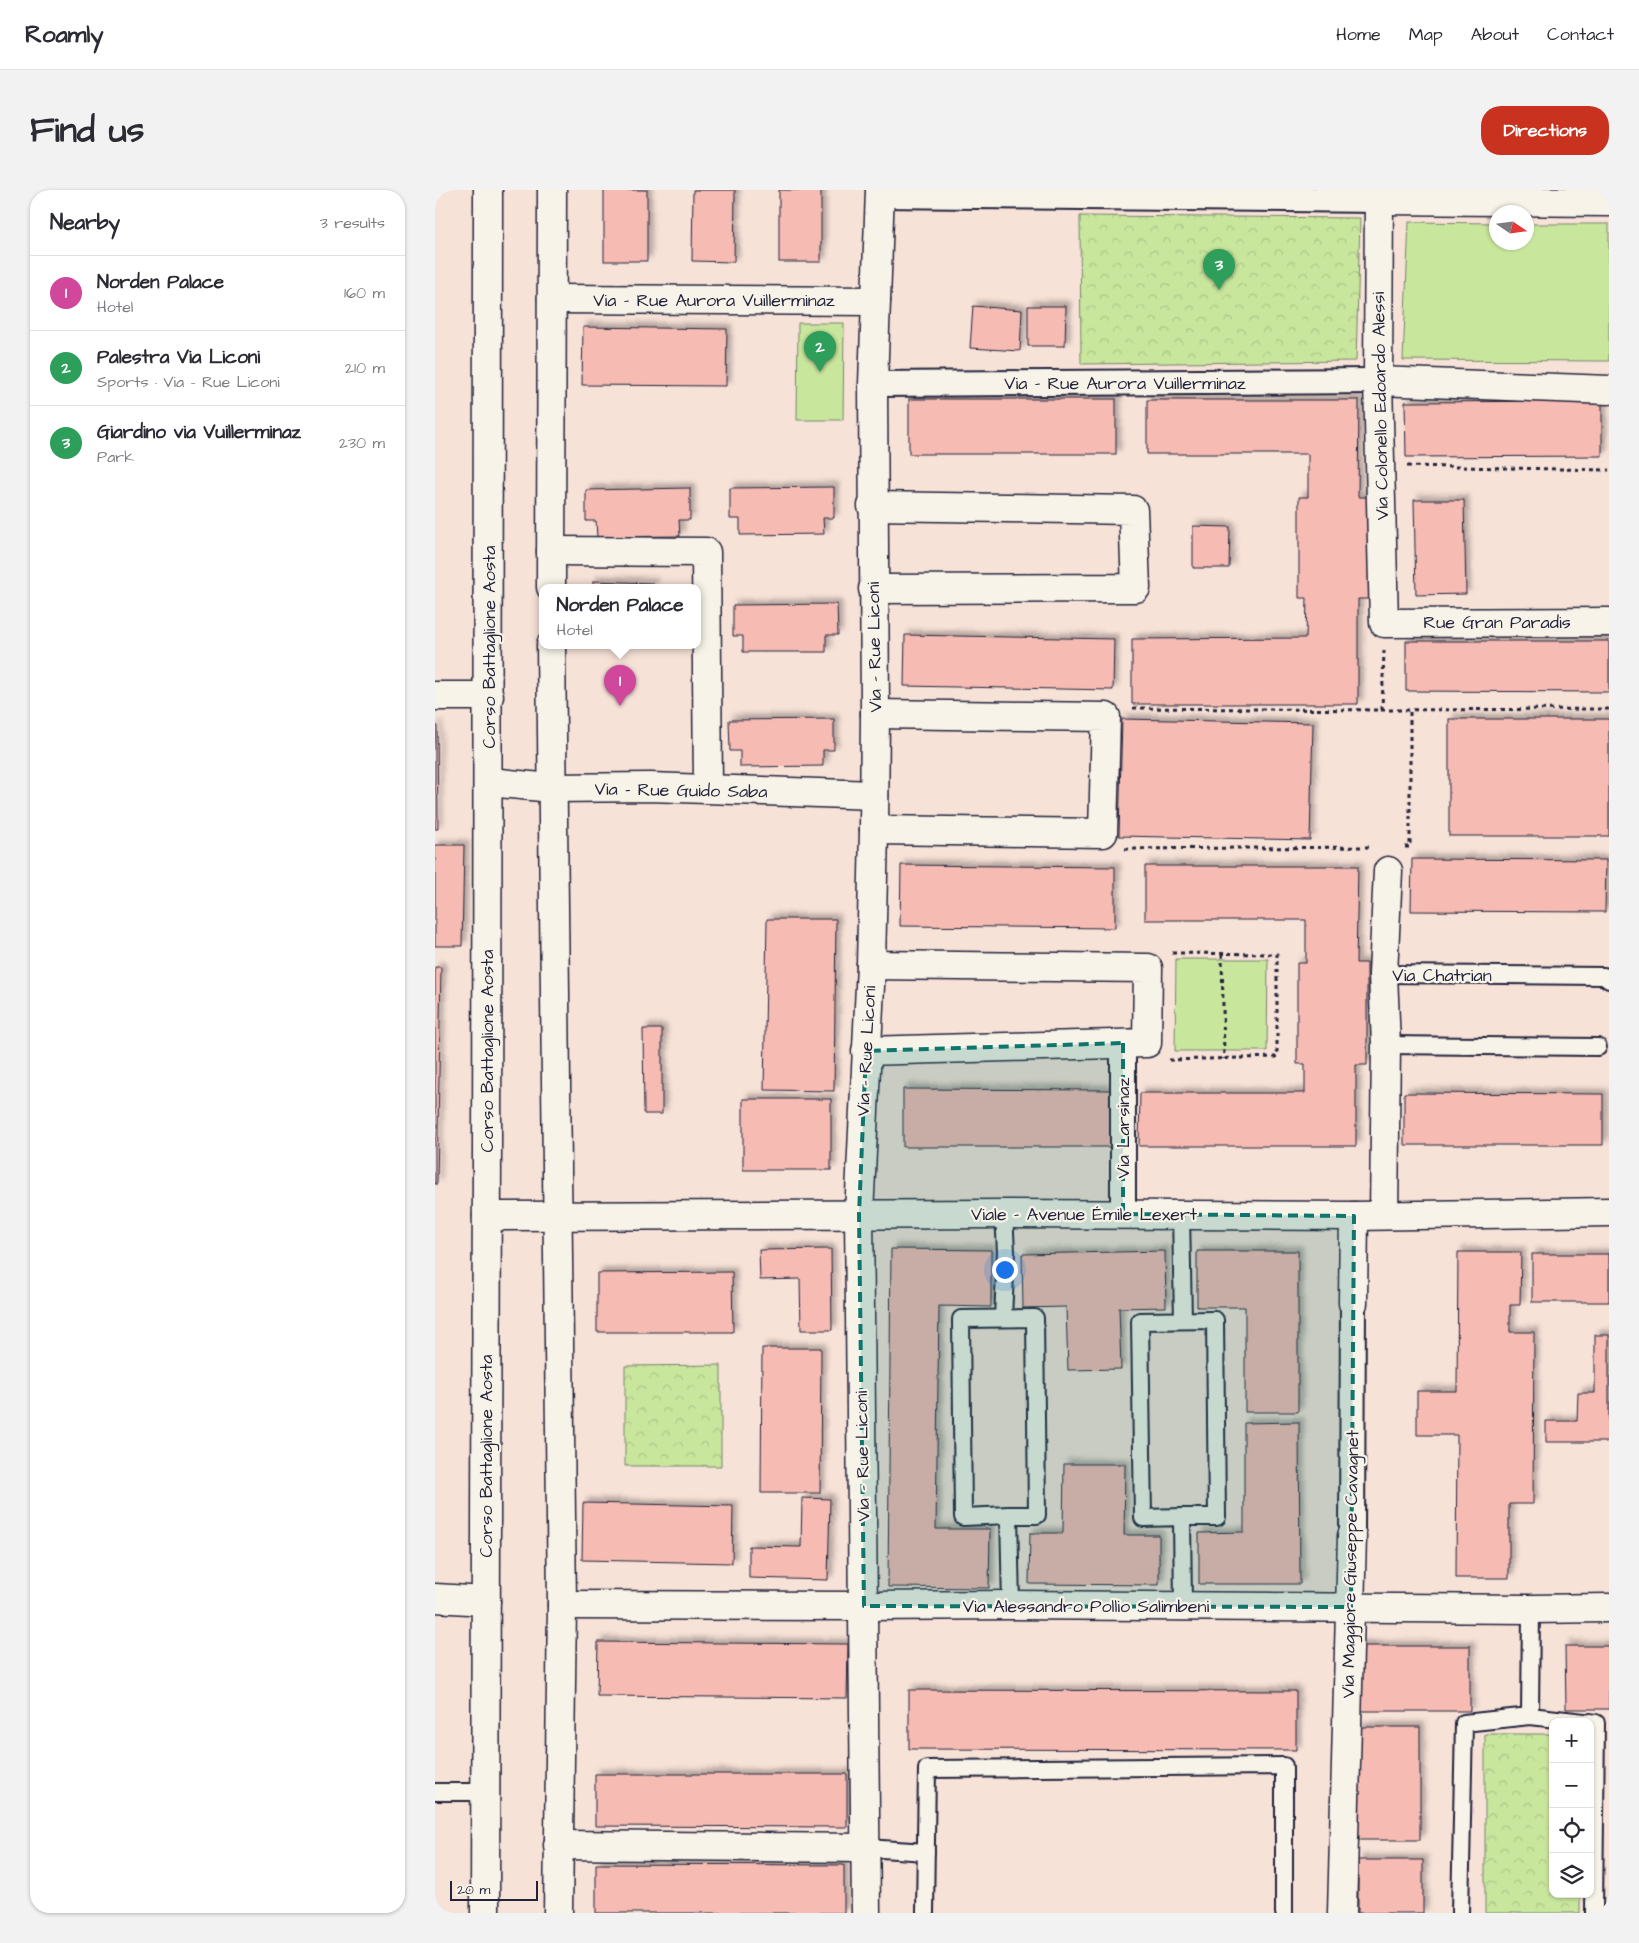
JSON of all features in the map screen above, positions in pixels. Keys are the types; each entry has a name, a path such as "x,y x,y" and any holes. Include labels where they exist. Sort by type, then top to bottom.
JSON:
{"street":[{"name":"Corso Battaglione Aosta","path":"485,1913 489,782 488,190"},
{"path":"551,584 552,190"},
{"path":"880,193 1379,195 1609,202"},
{"name":"Via - Rue Liconi","path":"866,1913 867,1848 859,1214 871,965 874,830 873,384 880,193"},
{"name":"Via Colonello Edoardo Alessi","path":"1379,195 1378,381 1384,623"},
{"name":"Via - Rue Aurora Vuillerminaz","path":"552,300 876,301"},
{"path":"1378,381 1609,390"},
{"name":"Via - Rue Aurora Vuillerminaz","path":"873,384 1378,381"},
{"path":"872,506 1133,510 1136,588 873,589"},
{"path":"551,551 706,552 708,789"},
{"name":"Rue Gran Paradis","path":"1384,623 1609,622"},
{"path":"551,649 563,1604 558,1913"},
{"path":"435,696 489,696"},
{"path":"874,830 1103,833 1106,717 875,714"},
{"name":"Via - Rue Guido Saba","path":"489,782 552,788 649,787 874,795"},
{"path":"1383,974 1389,855"},
{"path":"866,1051 1123,1052 1147,1043 1147,968 871,965"},
{"name":"Via Chatrian","path":"1383,974 1386,1045 1384,1215"},
{"name":"Via Larsinaz","path":"1123,1052 1123,1214"},
{"name":"Viale - Avenue Émile Lexert","path":"487,1216 859,1214 1354,1216 1609,1212"},
{"name":"Via Maggiore Giuseppe Cavagnet","path":"1342,1913 1351,1608 1354,1216"},
{"path":"435,1598 485,1601"},
{"name":"Via Alessandro Pollio Salimbeni","path":"563,1604 1609,1608"},
{"path":"558,1845 867,1848"}],"lane":[{"name":"Via Chatrian","path":"1383,974 1607,978"},
{"path":"1386,1045 1598,1047"},
{"path":"1003,1318 1006,1252 1004,1214"},
{"path":"1181,1214 1183,1320"},
{"path":"1035,1318 1037,1516 1009,1515 963,1516 961,1319 1035,1318"},
{"path":"1140,1320 1215,1320 1217,1517 1182,1518 1143,1518 1140,1320"},
{"path":"1009,1515 1011,1605"},
{"path":"1182,1518 1183,1607"},
{"path":"1530,1716 1531,1609"},
{"path":"1460,1913 1464,1723 1530,1716 1549,1718"},
{"path":"1594,1723 1596,1723 1594,1913"},
{"path":"925,1913 927,1768 1284,1766 1284,1913"},
{"path":"435,1792 485,1792"},
{"path":"867,1848 926,1852"}],"path":[{"path":"1380,465 1609,470"},
{"path":"1382,710 1384,623"},
{"path":"1126,708 1609,709"},
{"path":"1125,849 1389,855 1410,847 1410,710"},
{"path":"1123,1052 1224,1059 1277,1058 1277,954 1170,953"},
{"path":"1222,954 1224,1059"}],"highlighted area":[{"path":"1123,1043 1123,1214 1354,1216 1351,1607 864,1606 859,1214 866,1051"}],"green space":[{"path":"1080,216 1360,218 1356,361 1081,364"},
{"path":"1409,222 1489,223 1489,250 1534,250 1534,224 1609,224 1609,361 1403,360"},
{"path":"798,323 844,323 843,420 797,420"},
{"path":"1176,959 1268,959 1267,1051 1175,1051"},
{"path":"721,1365 721,1466 625,1466 625,1366"},
{"path":"1485,1734 1549,1734 1549,1898 1580,1898 1580,1913 1485,1913"}],"building":[{"path":"604,190 647,190 647,261 604,261"},
{"path":"693,190 735,190 734,262 692,261"},
{"path":"779,190 821,190 821,262 779,262"},
{"path":"973,306 1022,310 1020,351 970,348"},
{"path":"1028,306 1066,306 1065,346 1028,346"},
{"path":"583,327 727,329 726,386 582,385"},
{"path":"909,399 1116,399 1116,454 909,454"},
{"path":"1147,400 1359,400 1358,497 1369,497 1369,599 1358,599 1358,704 1132,704 1132,639 1306,638 1307,598 1299,598 1299,497 1308,497 1308,454 1147,454"},
{"path":"1602,401 1602,456 1406,457 1405,402"},
{"path":"834,487 834,518 823,518 824,534 740,535 740,519 730,519 730,488"},
{"path":"690,488 690,520 679,520 680,536 597,537 596,521 586,521 586,490"},
{"path":"1414,500 1464,500 1466,594 1416,595"},
{"path":"1193,526 1230,527 1229,568 1193,568"},
{"path":"593,581 653,583 653,584 593,584"},
{"path":"837,604 838,635 826,635 826,652 743,652 743,636 733,636 733,605"},
{"path":"905,635 1114,639 1113,690 904,686"},
{"path":"1406,641 1609,641 1609,692 1406,691"},
{"path":"834,719 834,750 823,750 823,766 740,767 740,751 730,751 729,720"},
{"path":"1122,719 1313,723 1310,840 1119,836"},
{"path":"1449,719 1609,719 1609,836 1449,836"},
{"path":"435,725 437,725 438,829 435,829"},
{"path":"435,845 464,845 462,946 435,946"},
{"path":"1412,859 1606,860 1605,912 1411,911"},
{"path":"901,865 1115,867 1115,928 900,926"},
{"path":"1145,866 1358,866 1356,963 1367,963 1367,1065 1356,1065 1356,1146 1139,1146 1140,1093 1305,1093 1305,1064 1297,1064 1297,963 1306,963 1306,920 1145,920"},
{"path":"767,919 836,919 834,1091 764,1090"},
{"path":"435,967 441,967 437,1184 435,1184"},
{"path":"643,1029 662,1029 662,1114 644,1114"},
{"path":"903,1089 1113,1090 1113,1147 903,1147"},
{"path":"1404,1093 1603,1094 1603,1145 1404,1145"},
{"path":"743,1099 831,1099 831,1170 743,1170"},
{"path":"831,1249 832,1330 801,1330 800,1279 760,1280 759,1250"},
{"path":"891,1249 991,1250 991,1307 939,1306 936,1529 990,1529 989,1588 888,1587"},
{"path":"1165,1251 1166,1307 1119,1308 1121,1369 1068,1370 1066,1307 1023,1308 1022,1254"},
{"path":"1197,1251 1298,1251 1298,1412 1245,1412 1245,1307 1197,1307"},
{"path":"1458,1252 1521,1252 1520,1305 1510,1305 1510,1332 1534,1332 1533,1504 1509,1504 1509,1578 1456,1578 1457,1435 1417,1435 1417,1391 1457,1391"},
{"path":"1532,1254 1609,1254 1609,1302 1532,1302"},
{"path":"732,1272 733,1332 597,1332 597,1273"},
{"path":"1595,1335 1609,1335 1609,1442 1546,1442 1546,1421 1577,1421 1578,1393 1595,1393"},
{"path":"762,1348 821,1348 820,1493 761,1493"},
{"path":"1299,1422 1300,1584 1199,1584 1199,1533 1244,1532 1244,1423"},
{"path":"1064,1464 1125,1464 1124,1535 1159,1535 1159,1585 1029,1584 1030,1533 1063,1533"},
{"path":"802,1498 830,1499 828,1580 749,1578 749,1546 801,1547"},
{"path":"583,1503 733,1506 732,1563 582,1560"},
{"path":"598,1642 848,1644 847,1698 597,1696"},
{"path":"1354,1646 1470,1646 1470,1711 1354,1711"},
{"path":"1565,1646 1609,1646 1609,1709 1566,1709"},
{"path":"909,1690 1296,1691 1296,1750 909,1749"},
{"path":"1358,1727 1420,1727 1420,1840 1358,1840"},
{"path":"595,1774 847,1774 847,1827 595,1826"},
{"path":"1358,1860 1423,1860 1423,1913 1358,1913"},
{"path":"596,1864 844,1865 844,1913 596,1913"}],"place":[{"name":"Giardino via Vuillerminaz","path":"1219,290"},
{"name":"Palestra Via Liconi","path":"820,372"},
{"name":"Norden Palace","path":"620,706"}]}
